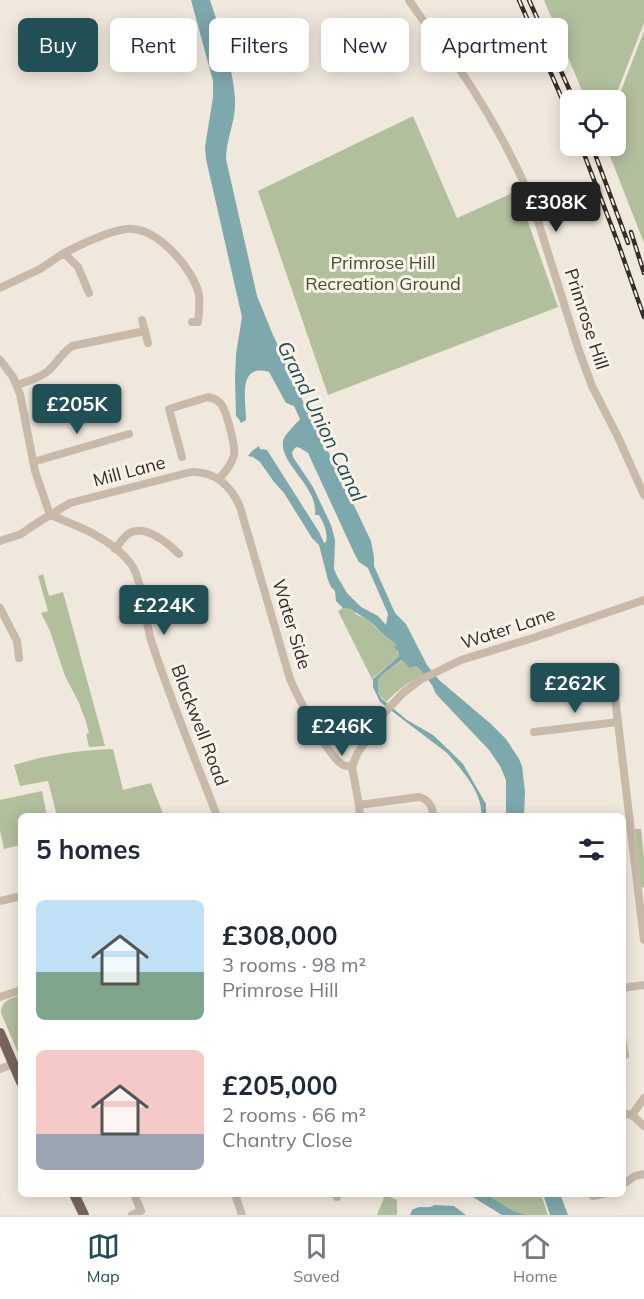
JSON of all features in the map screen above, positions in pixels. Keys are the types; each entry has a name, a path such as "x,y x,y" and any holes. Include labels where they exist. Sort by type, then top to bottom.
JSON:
{"main road":[{"path":"0,1033 18,1076"},
{"path":"75,1197 84,1215"}],"street":[{"name":"Primrose Hill","path":"410,0 477,96 523,181 531,199 592,386 644,495"},
{"path":"0,288 40,269 79,246 123,230 135,229 147,233 169,248 192,277 199,296 198,322"},
{"path":"64,254 78,267 89,293"},
{"path":"142,320 148,343"},
{"path":"17,385 42,375 72,346 145,332"},
{"path":"0,360 17,385 34,471 50,515"},
{"path":"182,457 168,406 208,397 214,399 224,408 235,454 219,479"},
{"path":"33,462 129,434"},
{"name":"Mill Lane","path":"0,541 21,534 70,503 191,472 201,471 219,479"},
{"name":"Water Side","path":"219,479 236,497 240,507 290,678 298,697 332,755 342,765 352,767"},
{"name":"Blackwell Road","path":"50,515 105,540 126,557 134,567 150,638 216,813"},
{"path":"115,549 129,534 145,530 173,547 180,554"},
{"name":"Water Lane","path":"352,767 357,754 391,704 420,680 461,660 644,600"},
{"path":"0,608 17,641 20,658"},
{"path":"615,697 626,813"},
{"path":"534,732 618,722"},
{"path":"352,767 360,813"},
{"path":"359,805 419,797 426,799 433,813"},
{"path":"626,817 642,901 644,940"},
{"path":"0,901 18,897"},
{"path":"626,987 644,985"},
{"path":"0,997 18,991"},
{"path":"0,1069 12,1064"},
{"path":"632,1115 644,1098"},
{"path":"626,1114 632,1115 644,1126"},
{"path":"626,1182 635,1176 644,1174"},
{"path":"132,1215 141,1211 135,1197"},
{"path":"236,1197 242,1215"}],"green space":[{"path":"544,0 644,0 644,23 618,90 582,90 568,57 568,18 552,18"},
{"path":"644,31 644,243 610,156 626,156 626,90 621,90"},
{"name":"Primrose Hill Recreation Ground","path":"413,116 457,218 517,191 558,307 328,395 258,191"},
{"path":"43,574 49,596 63,592 105,746 89,747 86,734 89,733 85,719 65,676 50,631 41,613 48,611 38,576"},
{"path":"343,608 351,609 357,615 366,618 388,639 395,642 399,656 373,678 373,681 338,611"},
{"path":"403,660 418,667 424,675 404,686 386,702 378,693 378,680"},
{"path":"113,749 123,790 151,783 163,813 56,813 48,781 20,786 14,765 38,758"},
{"path":"42,791 46,813 18,813 18,846 4,849 0,831 0,800"},
{"path":"635,829 641,829 644,857 644,887 641,888"},
{"path":"18,996 18,1053 1,1013 1,1009 10,999"},
{"path":"384,1197 397,1200 397,1215 377,1215"},
{"path":"478,1197 542,1197 548,1215 502,1215"}],"water":[{"path":"191,0 210,0 216,18 209,18 209,66"},
{"path":"211,72 231,72 235,104 226,159 257,296 299,389 306,410 317,428 371,541 374,566 395,613 406,624 427,665 439,680 491,724 506,739 519,759 525,792 524,813 506,813 506,780 500,766 489,750 436,694 418,667 410,668 402,660 378,680 378,693 407,720 433,735 463,764 486,804 486,813 481,813 479,799 470,782 447,753 380,702 373,687 373,679 399,656 394,647 395,643 366,618 351,609 343,608 336,601 335,591 328,580 319,545 260,462 248,456 259,446 260,449 267,450 324,543 326,542 325,528 319,515 315,515 315,505 311,495 283,450 284,439 300,419 294,406 286,403 269,372 252,373 248,378 245,394 246,420 241,423 236,416 236,354 242,317 205,147 213,97","holes":["296,447 308,453 359,562 368,568 388,614 386,625 378,616 361,607 347,593 337,576 334,569 335,540 331,525 313,487 293,457 292,452"]},
{"path":"473,1197 490,1197 513,1211 526,1215 502,1215"},
{"path":"544,1197 561,1197 568,1215 550,1215"},
{"path":"434,1205 454,1206 466,1215 410,1215 416,1208"}],"railway":[{"path":"519,0 560,94"},
{"path":"529,0 570,90"},
{"path":"585,156 644,317"},
{"path":"596,156 628,243"},
{"path":"631,232 644,273"}],"water label":[{"name":"Grand Union Canal","path":"322,421"}]}
